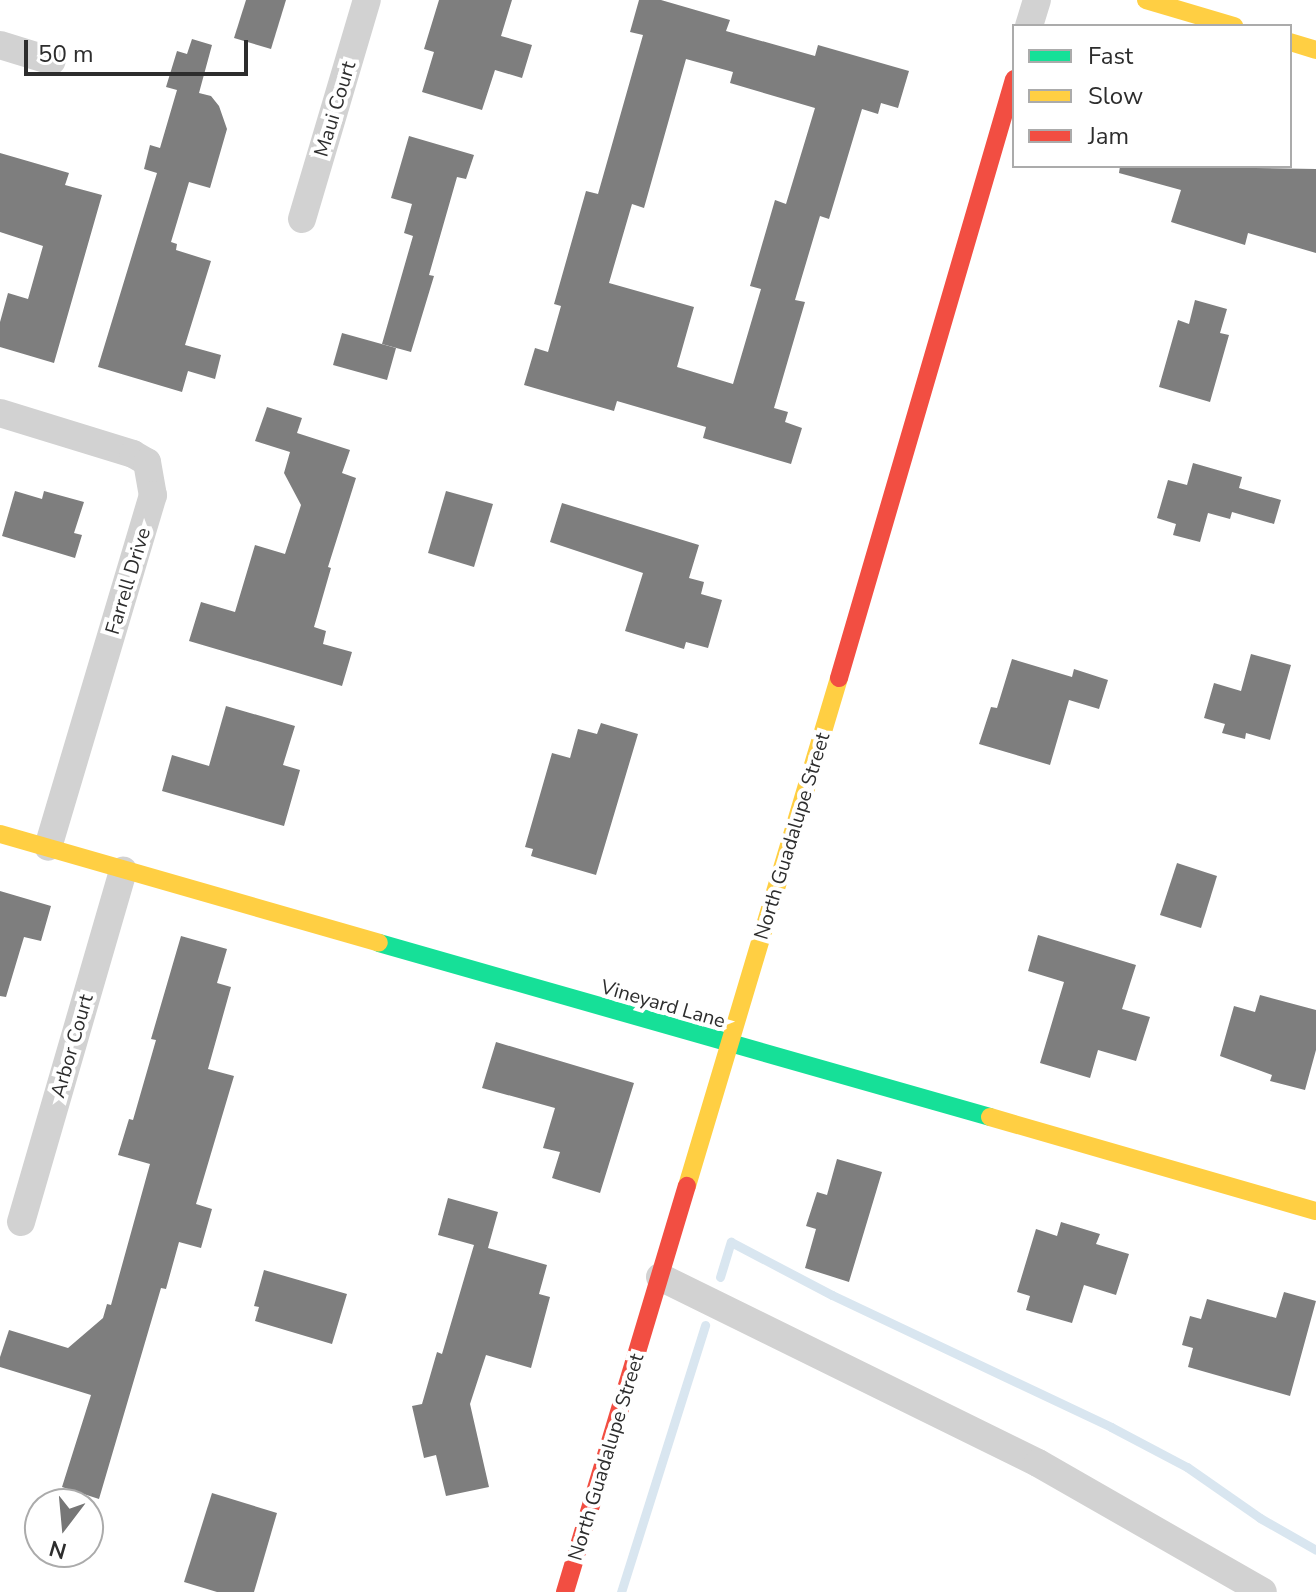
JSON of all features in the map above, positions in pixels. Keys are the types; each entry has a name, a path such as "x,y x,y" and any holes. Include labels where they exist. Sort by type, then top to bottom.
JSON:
{"street":[{"name":"Maui Court","path":"302,219 367,0"},
{"path":"1030,24 1037,0"},
{"path":"1146,0 1227,24"},
{"path":"1292,43 1316,50"},
{"path":"0,45 52,61"},
{"name":"North Guadalupe Street","path":"565,1592 909,446 1012,86"},
{"name":"Farrell Drive","path":"0,413 133,454 147,462 153,495 48,847"},
{"name":"Vineyard Lane","path":"0,834 1316,1211"},
{"name":"Arbor Court","path":"21,1222 123,870"},
{"path":"660,1277 1038,1463 1263,1592"}],"building":[{"path":"246,0 286,0 271,49 234,38"},
{"path":"439,0 512,0 501,36 532,45 522,78 495,70 482,110 422,92 434,52 424,49"},
{"path":"639,0 661,0 730,20 726,31 815,56 818,45 909,71 898,108 881,103 878,114 862,109 829,219 820,216 795,300 805,302 774,408 788,412 785,422 802,428 791,464 703,438 706,427 617,401 614,411 524,385 535,348 548,352 561,306 554,304 586,191 598,194 643,35 630,32","holes":["686,59 733,72 730,83 815,108 786,204 775,200 750,286 761,289 733,384 677,367 694,307 609,283 632,204 644,208"]},
{"path":"192,39 212,45 199,93 211,96 219,106 227,129 210,188 189,182 171,242 177,244 176,250 211,261 185,345 221,355 215,379 188,371 182,392 98,367 157,173 144,169 150,145 160,148 177,90 166,87 177,51 187,54"},
{"path":"409,136 474,155 466,179 457,177 429,275 434,276 411,352 382,344 413,236 404,233 412,204 391,198"},
{"path":"0,153 69,173 65,185 102,195 54,363 0,347 0,322 8,293 28,299 43,246 0,232"},
{"path":"1120,168 1316,169 1316,253 1248,233 1245,245 1171,222 1181,190 1119,173"},
{"path":"1195,300 1227,309 1220,333 1229,335 1210,402 1159,387 1178,320 1189,324"},
{"path":"342,333 396,348 387,380 333,365"},
{"path":"267,407 302,418 297,433 350,450 342,473 356,478 328,567 331,568 314,627 326,631 323,644 352,652 342,686 189,641 201,602 235,612 255,545 285,554 301,505 284,473 290,452 255,441"},
{"path":"1193,463 1242,477 1239,488 1281,500 1274,524 1232,512 1230,519 1208,513 1200,542 1173,535 1176,524 1157,518 1168,480 1187,485"},
{"path":"15,491 42,499 44,491 84,502 74,533 82,535 75,558 2,536"},
{"path":"446,491 493,504 474,567 428,553"},
{"path":"562,503 699,545 689,578 704,582 701,594 722,600 708,648 686,642 684,649 625,631 643,573 550,542"},
{"path":"1251,654 1291,665 1270,740 1246,733 1245,739 1222,733 1225,724 1204,718 1214,683 1241,691"},
{"path":"1012,659 1072,677 1074,669 1108,680 1099,709 1069,700 1050,765 979,744 991,707 997,708"},
{"path":"226,706 295,726 283,765 300,770 284,826 162,791 172,755 209,766"},
{"path":"601,723 638,734 596,875 531,856 533,849 525,847 552,753 570,758 578,729 597,734"},
{"path":"1177,863 1217,876 1201,928 1160,915"},
{"path":"0,891 51,906 41,941 24,937 6,997 0,996"},
{"path":"1038,935 1136,965 1122,1009 1150,1017 1136,1061 1098,1050 1090,1078 1040,1063 1064,982 1028,971"},
{"path":"181,936 227,949 217,983 231,987 208,1069 234,1076 196,1204 212,1209 201,1248 179,1242 166,1289 161,1288 102,1488 65,1488 62,1487 91,1395 0,1367 0,1357 9,1330 68,1348 103,1318 107,1304 111,1305 150,1164 118,1155 129,1119 133,1120 156,1040 151,1039"},
{"path":"1260,995 1316,1010 1316,1050 1305,1090 1270,1081 1272,1075 1220,1056 1234,1006 1255,1012"},
{"path":"496,1042 634,1083 600,1193 552,1178 560,1152 543,1148 555,1108 482,1088"},
{"path":"837,1159 882,1172 849,1282 805,1268 816,1229 806,1226 817,1192 827,1195"},
{"path":"448,1198 498,1212 488,1248 547,1265 539,1294 550,1297 531,1368 486,1355 470,1404 489,1487 446,1496 436,1455 424,1458 412,1406 422,1404 437,1352 442,1354 474,1245 438,1235"},
{"path":"1061,1222 1100,1234 1096,1244 1129,1254 1116,1295 1084,1285 1072,1323 1026,1310 1030,1296 1017,1292 1036,1229 1057,1236"},
{"path":"264,1270 347,1294 332,1344 255,1321 259,1307 254,1306"},
{"path":"1284,1292 1316,1301 1290,1396 1188,1367 1193,1348 1182,1345 1190,1316 1201,1319 1207,1299 1276,1318"},
{"path":"212,1493 277,1513 254,1592 217,1592 184,1582"}],"waterway":[{"path":"720,1277 731,1242 832,1295 1111,1427 1187,1467 1260,1518 1316,1550"},
{"path":"621,1592 705,1325"}],"traffic: fast":[{"path":"379,943 990,1117"}],"traffic: slow":[{"path":"1146,0 1227,24"},
{"path":"1292,43 1316,50"},
{"path":"687,1186 839,678"},
{"path":"0,834 379,943"},
{"path":"990,1117 1316,1211"}],"traffic: jam":[{"path":"839,678 1012,86"},
{"path":"565,1592 687,1186"}]}
